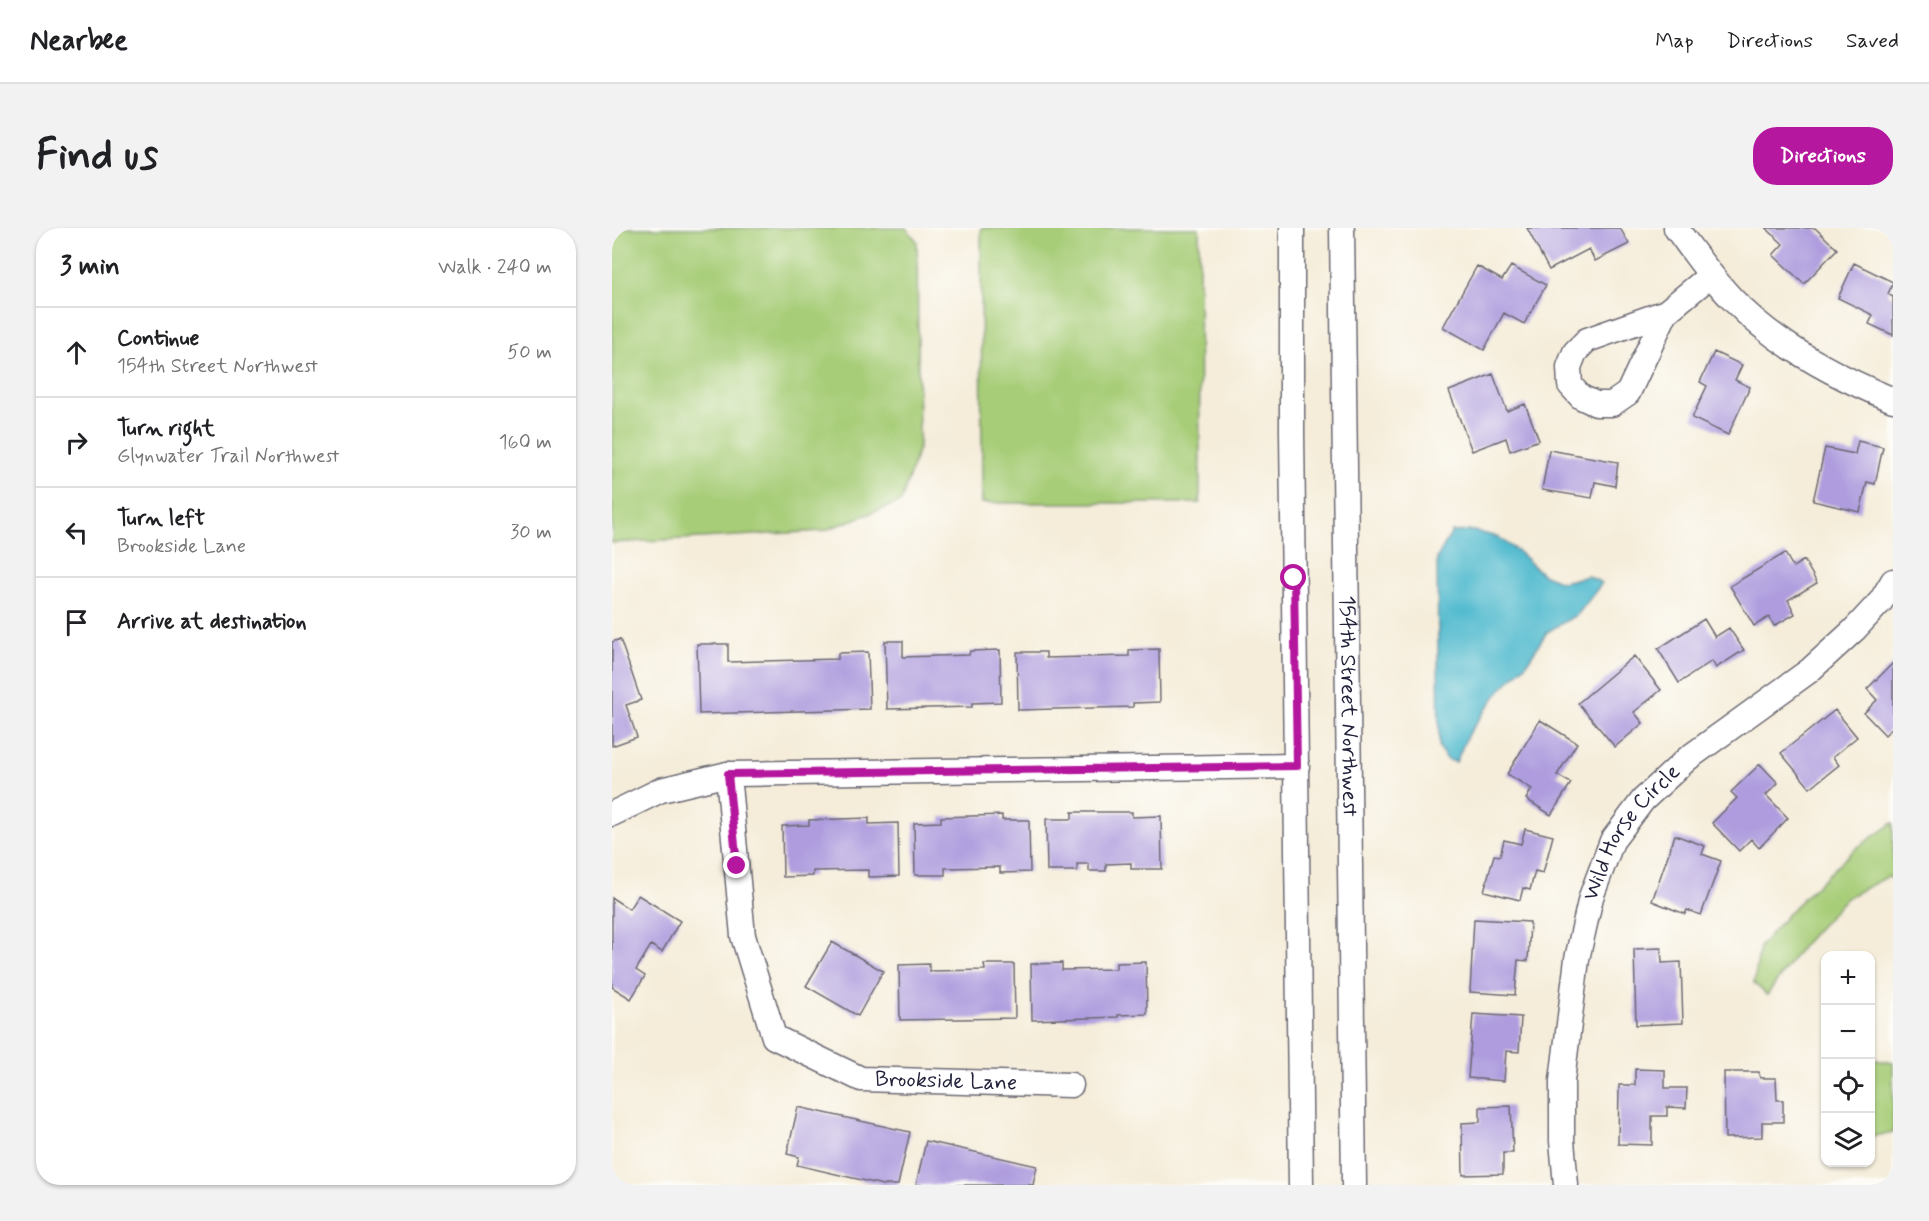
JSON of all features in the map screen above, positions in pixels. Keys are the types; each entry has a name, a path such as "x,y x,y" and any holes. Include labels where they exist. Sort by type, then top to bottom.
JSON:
{"street":[{"path":"1292,228 1292,431 1301,1185"},
{"name":"154th Street Northwest","path":"1342,228 1354,1185"},
{"path":"1676,228 1711,275 1735,302 1794,350 1829,372 1893,400"},
{"path":"1666,312 1711,275"},
{"name":"Wild Horse Circle","path":"1566,1185 1562,1141 1562,1081 1577,959 1591,897 1612,841 1643,800 1687,759 1809,671 1854,630 1881,601 1893,581"},
{"path":"612,814 661,790 728,774 1297,766"},
{"name":"Brookside Lane","path":"728,774 743,936 774,1037 861,1079 1071,1085"}],"green space":[{"path":"612,228 906,228 917,241 919,447 901,502 823,531 612,543"},
{"path":"981,228 1199,228 1200,503 982,503"},
{"path":"1893,823 1893,878 1887,877 1846,898 1802,946 1767,995 1754,983 1760,946 1794,907 1855,849"},
{"path":"1875,1060 1893,1063 1893,1132 1875,1136"}],"water":[{"path":"1474,531 1498,537 1520,553 1542,574 1562,582 1588,576 1602,583 1578,614 1547,632 1527,663 1498,693 1468,734 1456,762 1446,759 1439,747 1437,558 1452,532"}],"building":[{"path":"1527,228 1620,228 1629,244 1595,261 1589,249 1549,270"},
{"path":"1766,228 1815,228 1837,249 1804,284 1773,255 1783,244"},
{"path":"1854,263 1893,282 1888,294 1893,297 1893,335 1869,324 1873,315 1838,298"},
{"path":"1477,266 1502,280 1511,266 1546,285 1524,324 1504,313 1484,350 1443,327"},
{"path":"1714,352 1742,365 1735,380 1750,387 1728,435 1692,418 1707,386 1700,382"},
{"path":"1493,374 1507,411 1525,404 1539,440 1510,451 1506,438 1472,451 1449,391"},
{"path":"1858,441 1883,447 1875,484 1867,482 1860,512 1813,501 1825,448 1855,454"},
{"path":"1549,450 1618,462 1615,486 1595,482 1592,498 1542,490"},
{"path":"1785,553 1793,567 1804,560 1817,583 1788,600 1795,614 1774,626 1769,617 1754,626 1730,586"},
{"path":"1704,619 1715,637 1729,628 1744,650 1716,668 1712,661 1679,683 1658,649"},
{"path":"620,639 641,700 626,705 637,737 612,746 612,642"},
{"path":"885,641 903,641 903,657 969,655 970,651 1000,650 1001,702 972,703 972,707 887,709"},
{"path":"697,644 728,644 728,662 838,659 838,653 868,652 870,709 699,714"},
{"path":"1159,649 1160,702 1133,703 1133,707 1018,710 1017,652 1046,652 1046,658 1129,656 1129,650"},
{"path":"1634,656 1661,690 1634,712 1643,723 1615,747 1578,703"},
{"path":"1893,663 1893,727 1885,735 1864,713 1877,700 1867,689"},
{"path":"1835,710 1857,737 1833,757 1839,765 1810,788 1781,753"},
{"path":"1540,720 1577,743 1557,775 1571,783 1551,815 1526,799 1532,789 1507,774"},
{"path":"1760,764 1778,783 1766,795 1788,818 1759,848 1751,839 1739,851 1712,823 1737,798 1731,792"},
{"path":"1072,812 1132,812 1132,817 1161,816 1162,869 1131,869 1131,863 1106,864 1106,871 1089,871 1089,864 1077,864 1077,871 1047,871 1046,819 1072,819"},
{"path":"1002,815 1002,820 1029,820 1030,872 1000,873 1000,867 945,868 945,875 915,875 914,823 941,822 941,817"},
{"path":"869,818 869,824 898,823 899,876 868,877 868,870 813,871 813,876 783,877 782,826 809,825 809,820"},
{"path":"1525,829 1553,836 1543,873 1535,871 1530,890 1523,888 1520,900 1484,891 1494,855 1500,856 1504,840 1521,844"},
{"path":"1675,835 1705,846 1702,854 1721,861 1701,915 1687,910 1685,914 1652,901"},
{"path":"638,895 680,921 662,952 651,945 636,970 645,976 631,999 612,987 612,898 629,909"},
{"path":"1474,919 1530,922 1528,961 1518,960 1515,995 1470,992"},
{"path":"832,942 883,971 858,1016 806,986"},
{"path":"1661,948 1662,963 1681,962 1683,1023 1636,1025 1634,949"},
{"path":"1146,962 1147,1014 1032,1020 1031,964 1062,963 1062,970 1116,969 1116,963"},
{"path":"929,964 930,971 985,970 984,964 1014,964 1015,1018 900,1020 899,965"},
{"path":"1473,1014 1521,1017 1519,1052 1506,1051 1504,1081 1468,1078"},
{"path":"1635,1069 1665,1070 1665,1088 1687,1088 1686,1108 1667,1107 1667,1116 1652,1116 1652,1145 1618,1144 1619,1085 1635,1085"},
{"path":"1724,1072 1759,1072 1760,1078 1776,1078 1777,1100 1783,1100 1783,1122 1762,1122 1762,1137 1725,1138"},
{"path":"1511,1106 1513,1153 1503,1153 1503,1174 1463,1175 1462,1123 1480,1122 1480,1107"},
{"path":"798,1107 910,1132 898,1185 883,1185 797,1165 799,1157 787,1154"},
{"path":"926,1141 1037,1166 1033,1185 916,1185"}],"route":[{"path":"737,866 728,774 1297,766 1294,578"}]}
